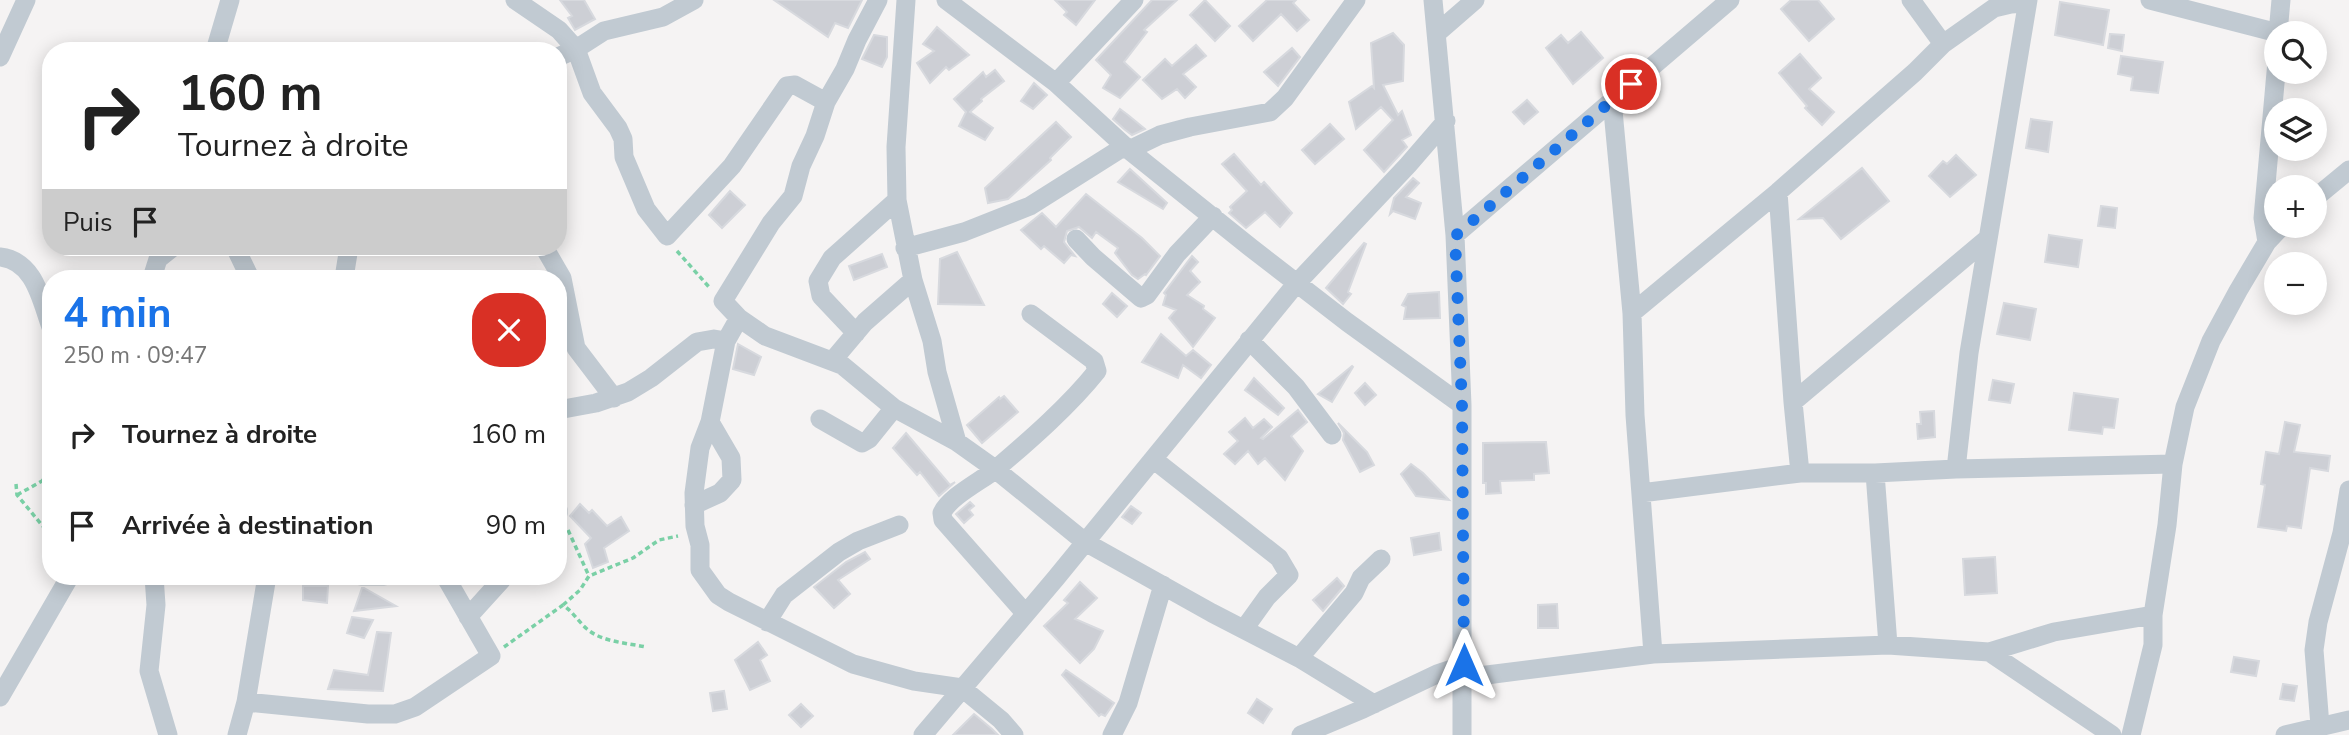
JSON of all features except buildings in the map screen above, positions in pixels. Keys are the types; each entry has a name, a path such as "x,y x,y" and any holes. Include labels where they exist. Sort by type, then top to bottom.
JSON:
{"street":[{"path":"0,57 26,0"},
{"path":"218,42 230,0"},
{"path":"230,0 230,42"},
{"path":"515,0 559,30 563,42"},
{"path":"694,0 663,17 604,31 567,53 618,128 623,139 624,157 646,209 667,236 732,166 787,86 795,85 827,103"},
{"path":"878,0 827,103 816,136 801,166 793,196 771,223 723,301 752,328 777,342 832,360 856,375 894,408 957,442 995,469 1085,542 1299,658 1374,704"},
{"path":"906,0 896,147 897,200 905,248 957,442"},
{"path":"946,0 1056,83 1127,148 1296,284 1462,405"},
{"path":"1056,83 1134,0"},
{"path":"905,248 964,232 1030,206 1127,148 1160,135 1270,112 1285,97 1356,0"},
{"path":"1433,0 1455,236 1462,405 1462,735"},
{"path":"1437,33 1475,0"},
{"path":"1455,236 1730,0"},
{"path":"1911,0 1943,44"},
{"path":"2150,0 2264,29"},
{"path":"2279,21 2281,0"},
{"path":"1632,313 1778,192 1915,72 1943,44 1994,8 2027,2 1969,353 1956,469"},
{"path":"2267,242 2263,218 2275,84"},
{"path":"1612,100 1632,313 1635,415 1653,654"},
{"path":"923,735 1296,284 1446,121"},
{"path":"2327,188 2349,170"},
{"path":"1778,192 1800,473"},
{"path":"856,333 821,296 818,281 832,258 897,200"},
{"path":"1076,239 1119,281 1141,298 1147,295 1191,237 1213,216"},
{"path":"2131,735 2153,645 2153,615 2173,464 2185,407 2211,341 2271,238"},
{"path":"1793,402 1987,239"},
{"path":"0,257 20,264 33,278 42,302"},
{"path":"832,360 884,304 913,280"},
{"path":"567,303 576,348 614,398"},
{"path":"1025,613 943,520 942,513 950,503 995,469 1065,405 1097,371 1094,361 1031,314"},
{"path":"739,318 726,341 710,422 700,448 695,475 695,526 700,545 700,570 707,582 718,595 853,664 915,681 962,688 1001,720 1013,735"},
{"path":"567,408 614,398 651,378 697,342 714,339 726,341"},
{"path":"1249,340 1296,387 1332,435"},
{"path":"820,419 862,443 869,439 894,408"},
{"path":"694,505 720,493 732,480 731,458 710,422"},
{"path":"1153,459 1279,558 1286,567 1289,575 1267,597 1244,629"},
{"path":"1642,493 1800,473 2173,464"},
{"path":"1875,473 1888,645"},
{"path":"2320,726 2314,650 2318,622 2346,532 2349,490"},
{"path":"767,622 784,595 839,552 858,541 899,525"},
{"path":"1299,658 1354,593 1361,578 1381,559"},
{"path":"0,697 65,585"},
{"path":"155,585 156,605 149,671 168,735"},
{"path":"237,735 246,702 266,585"},
{"path":"246,702 368,714 395,714 415,707 491,656 450,585"},
{"path":"468,617 497,585"},
{"path":"1112,735 1135,683 1163,585"},
{"path":"1301,735 1437,674 1653,654 1888,645 1989,652 2054,632 2153,615"},
{"path":"1989,652 2112,735"},
{"path":"2285,735 2349,720"}],"path":[{"path":"667,236 680,256 723,301"},
{"path":"17,495 42,481"},
{"path":"16,484 17,495 42,525"},
{"path":"491,656 563,605 580,590 589,576 633,558 659,540 674,539 695,526"},
{"path":"567,529 589,576"},
{"path":"563,605 574,613 587,629 604,638 646,647"}],"route":[{"path":"1464,665 1462,405 1455,236 1631,84"}]}
